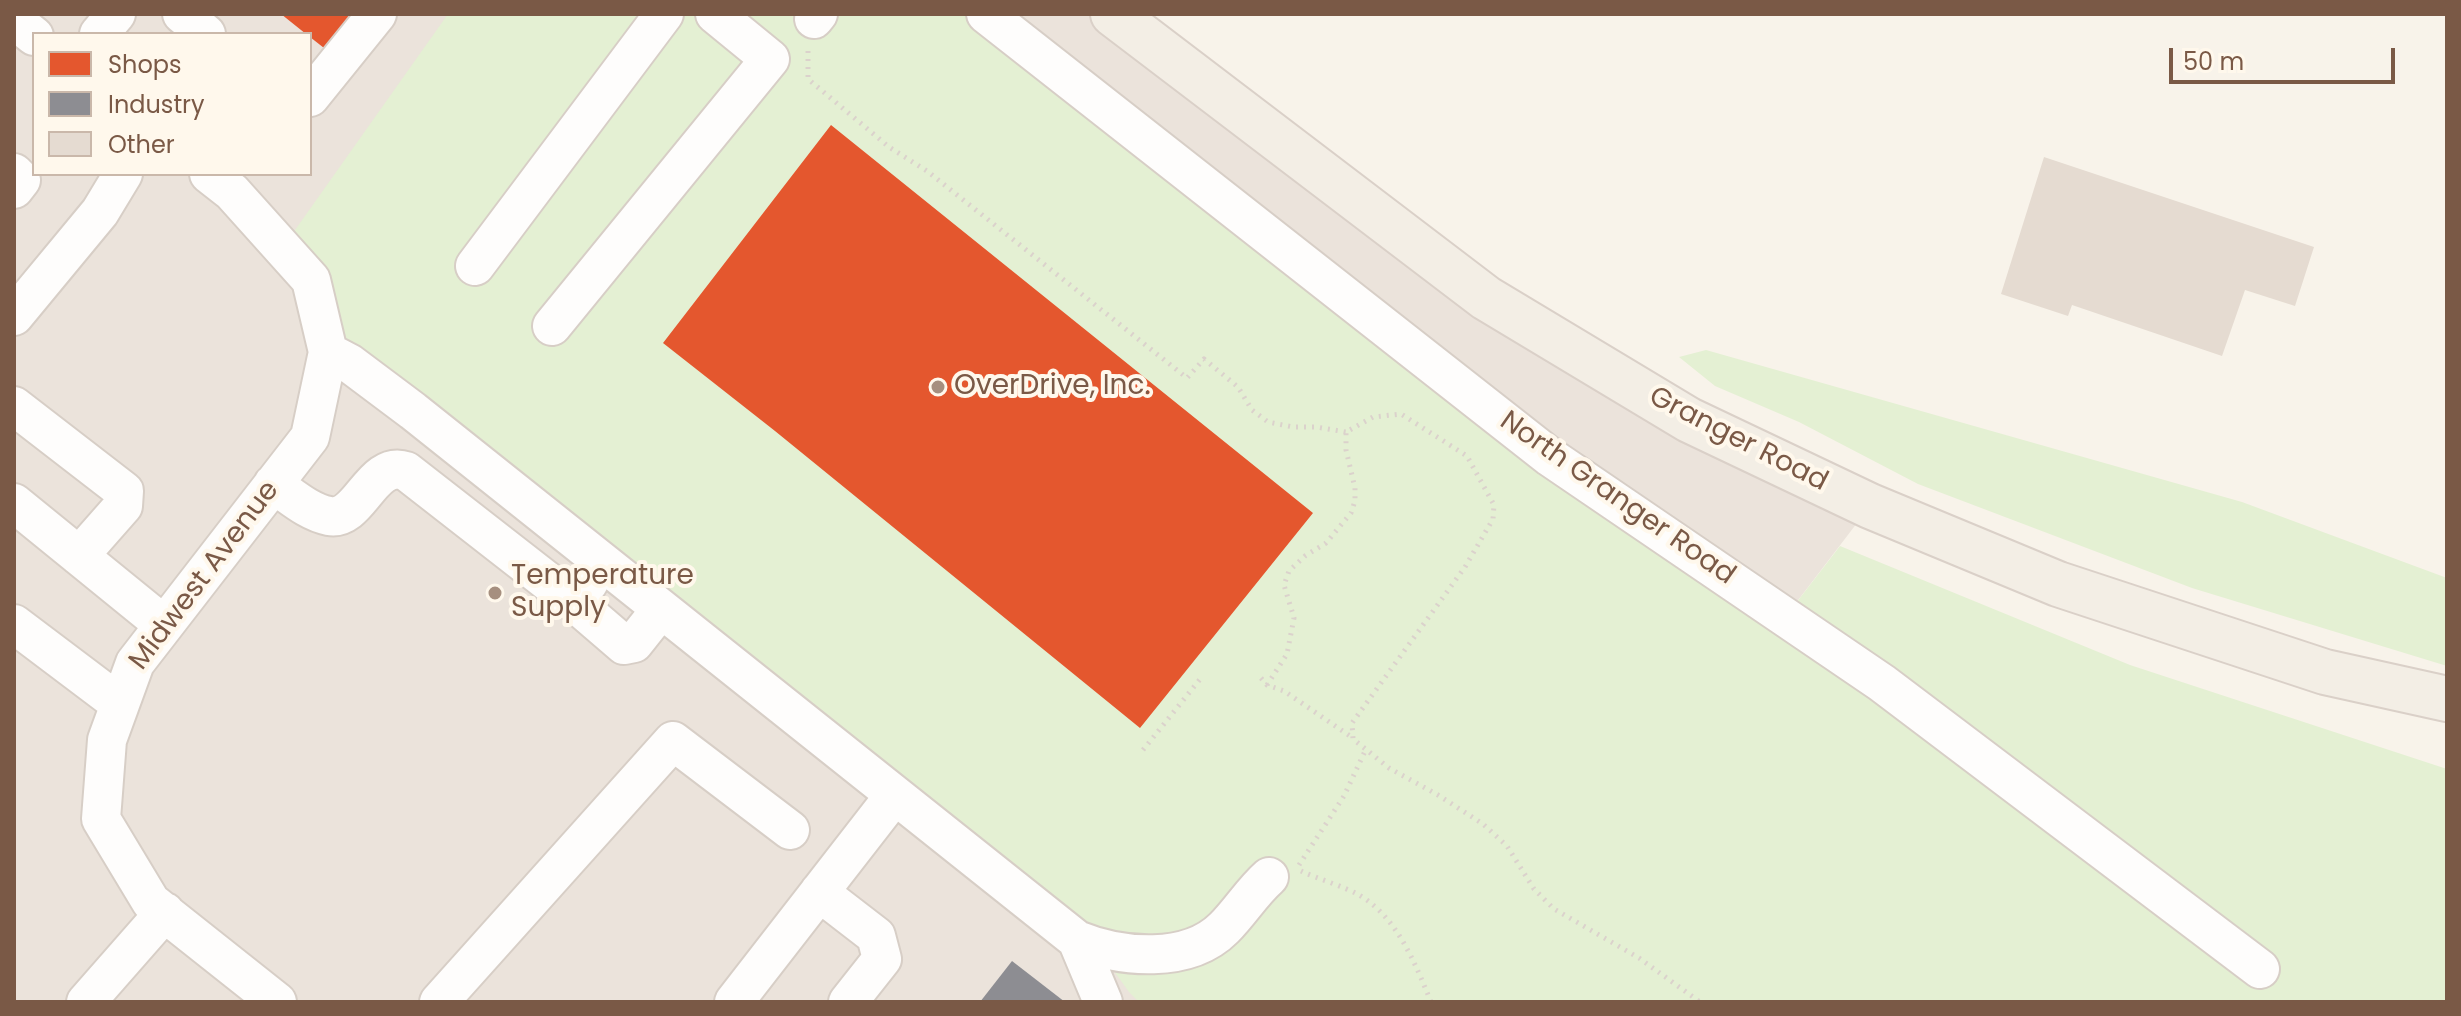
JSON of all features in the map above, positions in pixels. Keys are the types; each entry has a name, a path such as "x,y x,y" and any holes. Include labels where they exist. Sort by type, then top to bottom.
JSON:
{"main road":[{"name":"Granger Road","path":"1113,14 1486,298 1689,420 1870,506 2058,584 2325,672 2447,699"}],"street":[{"path":"101,32 116,14"},
{"path":"182,14 204,32"},
{"path":"312,95 377,14"},
{"path":"475,266 664,14"},
{"path":"552,326 770,59 715,14"},
{"name":"North Granger Road","path":"986,14 1550,457 1882,683 2260,969"},
{"path":"14,173 21,180 14,189"},
{"path":"14,316 100,212 122,176"},
{"name":"Midwest Avenue","path":"229,180 311,280 328,352 310,437 135,663 107,740 101,819 151,902 254,995"},
{"path":"328,352 373,381 1077,940 1098,949 1158,955 1179,953 1221,932 1285,871"},
{"path":"14,406 124,491 123,506 79,556"},
{"path":"273,484 316,512 333,517 346,513 384,472 398,468 406,471 574,602 624,645 634,643 661,609"},
{"path":"14,503 164,625"},
{"path":"574,602 603,564"},
{"path":"14,624 120,704"},
{"path":"439,1002 673,741 790,830"},
{"path":"734,1002 894,796"},
{"path":"819,892 876,936 882,959 848,1002"},
{"path":"86,1002 165,912"},
{"path":"1077,940 1103,1002"}],"path":[{"path":"816,16 807,58 808,79 889,147 927,171 1187,378 1204,359 1238,387 1252,410 1268,422 1346,432 1373,417 1401,414 1467,456 1494,505 1493,519 1465,567 1352,723 1353,739"},
{"path":"1267,685 1287,654 1292,630 1294,618 1284,585 1289,571 1326,543 1351,513 1355,501 1346,432"},
{"path":"1143,750 1201,678"},
{"path":"1261,678 1267,685 1284,691 1353,739 1389,768 1483,824 1507,846 1534,889 1554,909 1639,958 1700,1002"},
{"path":"1366,749 1344,796 1285,871 1356,893 1376,906 1391,922 1416,964 1431,1002"}],"shaded area":[{"path":"14,14 1113,14 1486,298 1870,506 1786,616 2248,1002 14,1002"}],"green space":[{"path":"448,14 986,14 1786,616 1840,546 2130,665 2447,769 2447,1002 1139,1002 1098,949 338,357 283,247"},
{"path":"1706,350 2242,502 2447,578 2447,666 2192,588 1918,484 1799,422 1715,386 1679,357"}],"building: Shops":[{"path":"281,14 352,14 324,48 312,39 312,32 304,32"},
{"name":"OverDrive, Inc.","path":"831,125 1313,513 1140,728 663,343"}],"building: Industry":[{"path":"1012,961 1065,1002 980,1002"}],"building: Other":[{"path":"2044,157 2314,247 2295,306 2245,290 2222,356 2072,305 2068,316 2001,294"}],"place":[{"name":"OverDrive, Inc.","path":"938,387"},
{"name":"Temperature Supply","path":"495,593"}]}
